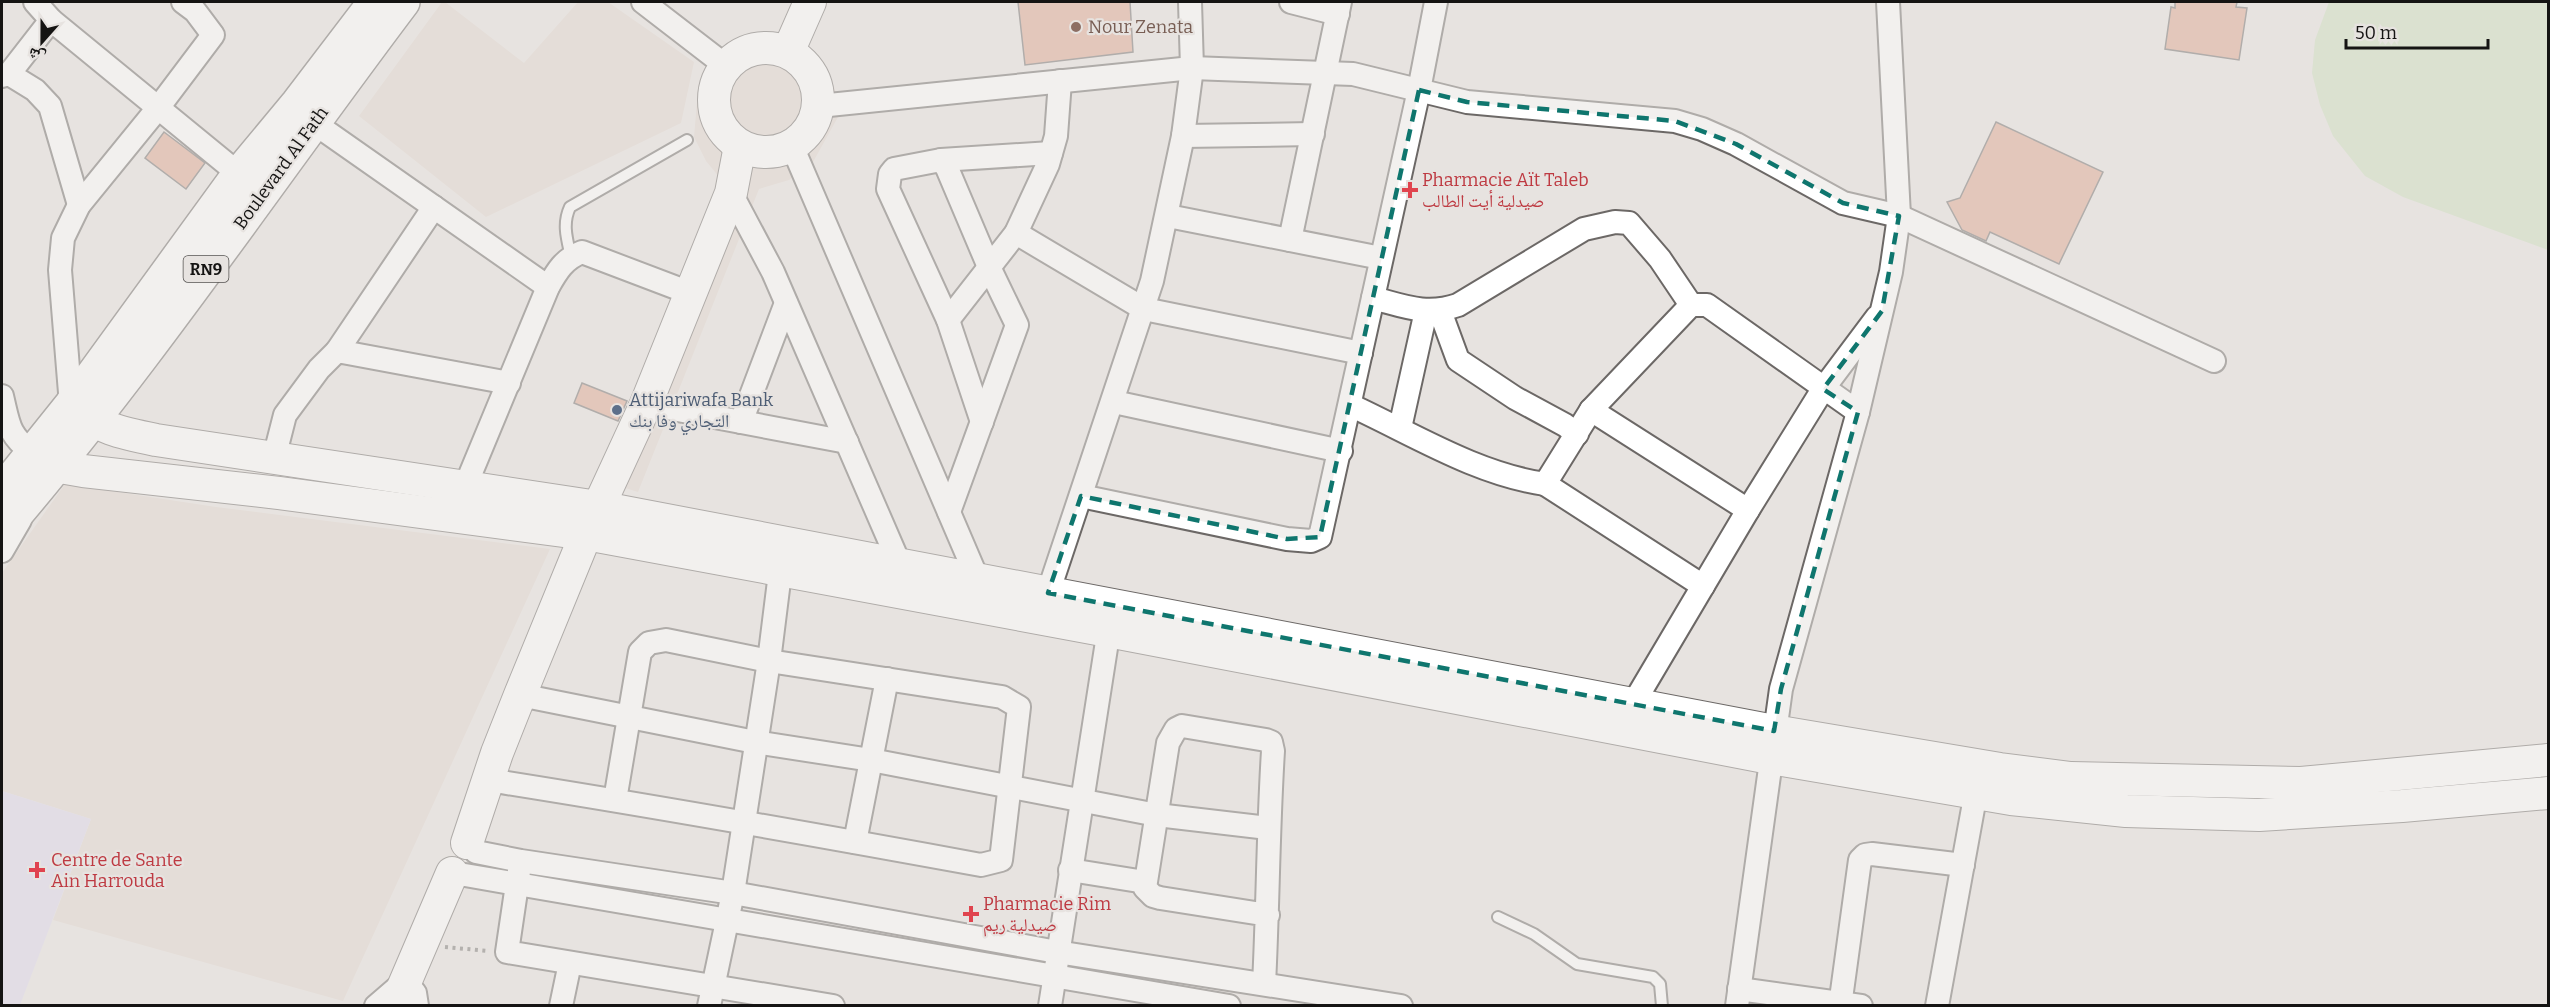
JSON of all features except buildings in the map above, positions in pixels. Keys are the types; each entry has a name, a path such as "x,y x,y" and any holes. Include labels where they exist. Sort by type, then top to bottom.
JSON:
{"highway":[{"name":"Boulevard Al Fath","path":"80,413 239,174 298,103 375,2"},
{"name":"Boulevard Al Fath","path":"2,531 15,495 80,413 262,196 403,2"}],"street":[{"path":"35,2 51,20 239,174"},
{"path":"183,2 208,26 213,35 158,108 79,205 63,238 60,270 80,413 123,433 465,487 592,520 1772,745 1976,792 2066,806 2126,811 2259,815 2302,798 2548,760"},
{"path":"644,2 726,66"},
{"path":"788,52 810,2"},
{"path":"1048,594 1144,309 1168,216 1183,136 1192,68 1190,2"},
{"path":"1290,240 1339,8 1291,2"},
{"path":"1081,496 1287,539 1311,541 1320,537 1341,451 1436,2"},
{"path":"1888,2 1899,216 1891,272 1858,412 1781,689 1738,997 1847,1005 1860,860 1865,855 1872,854 1963,865"},
{"path":"51,20 5,75 35,90 50,106 79,205"},
{"path":"770,47 788,52 802,61 813,76 818,88 819,106 816,118 807,134 792,146 774,152 750,149 726,134 716,115 713,97 716,81 726,66 738,55 755,48 770,47"},
{"path":"819,106 1192,68 1353,74 1467,102 1675,121 1702,129 1736,144 1843,203 1899,216 2214,361"},
{"path":"948,320 1016,233 1051,153 1056,136 1060,81"},
{"path":"314,123 548,287"},
{"path":"1183,136 1313,134"},
{"path":"792,146 978,580"},
{"path":"398,1000 421,945 465,861 488,780 520,695 592,520 646,404 750,149"},
{"path":"982,422 948,320 888,184 890,174 894,169 941,160 1051,153"},
{"path":"941,160 947,168 989,267 1017,325 949,512"},
{"path":"732,191 767,260 900,565"},
{"path":"274,458 285,415 319,369 337,351 435,207"},
{"path":"1168,216 1382,258"},
{"path":"1373,298 1433,311 1458,305 1584,229 1615,222 1629,224 1660,259 1691,305"},
{"path":"1016,233 1144,309 1361,353"},
{"path":"465,487 548,287 559,267 571,256 582,252 690,293"},
{"path":"741,422 786,303"},
{"path":"1545,484 1592,410 1691,305 1707,305 1858,412"},
{"path":"1633,704 1823,389 1882,310"},
{"path":"1400,428 1433,311"},
{"path":"1433,311 1458,360 1515,398 1577,434"},
{"path":"337,351 509,383"},
{"path":"2,396 10,430 15,440 43,460 592,520"},
{"path":"1114,402 1341,451"},
{"path":"646,404 847,442"},
{"path":"1350,405 1481,467 1516,479 1545,484 1703,586"},
{"path":"1592,410 1748,510"},
{"path":"2,551 18,526 15,495"},
{"path":"782,556 900,565 1048,594 1111,619 1633,704 1772,745 1953,762 2071,778 2302,798 2548,793"},
{"path":"711,996 733,893 769,661 782,556"},
{"path":"1050,1005 1111,619"},
{"path":"488,780 743,821 981,865 1001,861 1008,785 1019,707 1002,697 769,661 666,640 650,643 640,652 615,800"},
{"path":"855,842 887,679"},
{"path":"520,695 755,742 871,760 1157,815 1268,828"},
{"path":"1268,915 1160,898 1145,888 1168,743 1176,729 1182,726 1271,742 1273,751 1268,828 1268,915 1279,992"},
{"path":"1937,1005 1976,792"},
{"path":"465,861 521,861 733,893 1279,992 1401,1005"},
{"path":"465,861 518,884 1229,1005"},
{"path":"521,861 507,952 570,963 711,996 833,1005"},
{"path":"1070,870 1145,882"},
{"path":"561,1005 570,963"}],"lane":[{"path":"571,256 566,233 566,217 570,207 687,140"},
{"path":"1498,917 1534,934 1577,964 1653,977 1660,984 1662,1005"}],"path":[{"path":"421,945 507,952"}],"highlighted area":[{"path":"1419,90 1467,102 1675,121 1736,144 1843,203 1899,216 1882,311 1823,389 1858,412 1781,689 1774,731 1048,593 1081,496 1287,539 1320,537"}],"shaded area":[{"path":"442,2 524,63 578,2 608,2 694,62 681,123 486,217 359,116"},
{"path":"779,34 805,42 826,68 836,92 838,117 813,162 789,180 759,189 638,492 600,480 720,178 706,161 694,137 698,90 711,69 730,49 755,37"},
{"path":"65,484 216,507 550,549 343,1001 53,920 91,819 2,791 2,573"},
{"name":"Centre de Sante Ain Harrouda","path":"2,791 91,819 20,1005 2,1005"}],"green space":[{"path":"2329,2 2548,2 2548,250 2403,197 2365,176 2333,136 2320,105 2312,73 2315,40"}],"place":[{"name":"Nour Zenata","path":"1076,27"},
{"name":"Pharmacie Aït Taleb صيدلية أيت الطالب","path":"1410,190"},
{"name":"Attijariwafa Bank التجاري وفا بنك","path":"617,410"},
{"name":"Centre de Sante Ain Harrouda","path":"37,870"},
{"name":"Pharmacie Rim صيدلية ريم","path":"971,914"}]}
